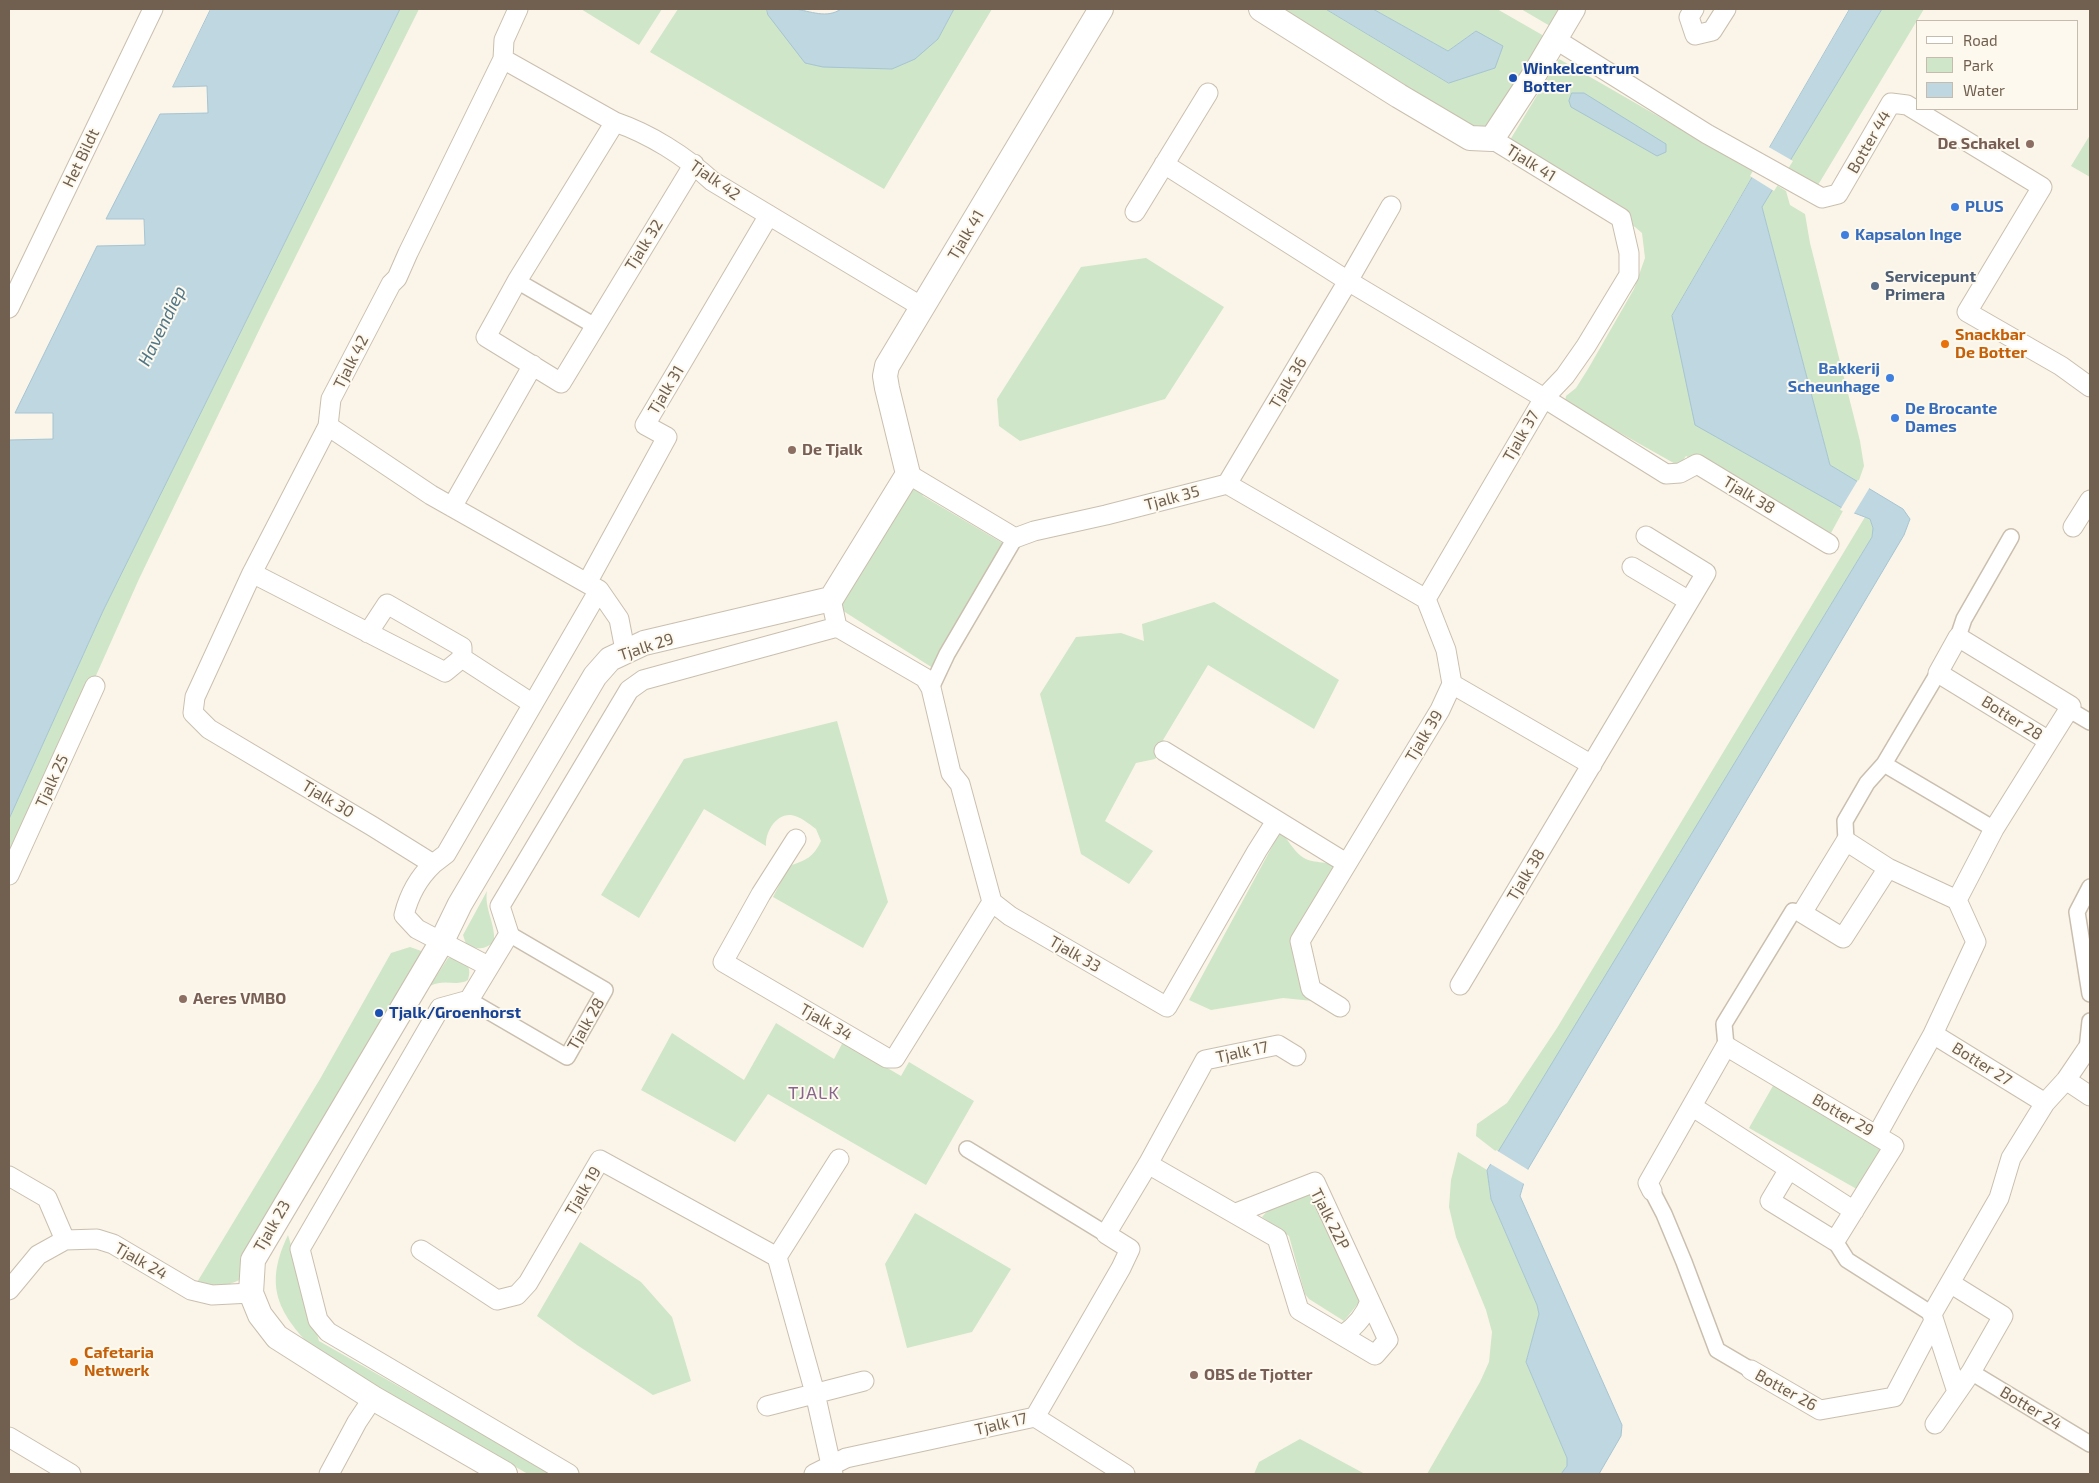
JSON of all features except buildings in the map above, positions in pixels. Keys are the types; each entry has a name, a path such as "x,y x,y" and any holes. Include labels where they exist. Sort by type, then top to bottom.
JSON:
{"street":[{"name":"Het Bildt","path":"9,308 153,9"},
{"name":"Tjalk 42","path":"328,426 331,399 391,284 397,278 503,59 504,40 518,9"},
{"name":"Tjalk 41","path":"908,474 885,376 887,366 1102,9"},
{"name":"Tjalk 41","path":"1261,9 1399,96 1470,138 1492,138 1621,218 1629,253 1629,275 1570,369 1544,398"},
{"path":"1492,138 1573,9"},
{"path":"1694,9 1689,17 1695,35 1712,31 1726,9"},
{"name":"Botter 44","path":"1555,39 1707,134 1822,198 1838,194 1892,103 1907,105 2042,187 1967,312 2061,366 2090,387"},
{"name":"Tjalk 42","path":"503,59 615,122 632,128 694,164 712,181 922,306"},
{"path":"1135,212 1208,93"},
{"name":"Tjalk 32","path":"615,122 517,281 486,336 561,383 694,164"},
{"path":"1164,164 1348,281 1544,398"},
{"name":"Tjalk 36","path":"1227,484 1348,281 1390,206"},
{"name":"Tjalk 31","path":"593,586 667,438 645,424 769,215"},
{"path":"517,281 594,326"},
{"path":"452,507 533,365"},
{"name":"Tjalk 37","path":"1426,599 1544,398 1666,474"},
{"path":"328,426 452,507 593,586 619,619 625,650"},
{"name":"Tjalk 30","path":"328,426 252,573 195,697 193,713 209,729 432,864"},
{"name":"Tjalk 38","path":"1666,474 1680,473 1697,464 1829,544"},
{"path":"931,688 947,654 1015,538 908,474 831,599 837,627 925,678 931,688 951,773 960,784 992,902"},
{"path":"1227,484 1426,599 1446,650 1452,684 1592,766"},
{"name":"Tjalk 35","path":"1015,538 1034,531 1227,484"},
{"path":"2073,527 2090,500"},
{"name":"Tjalk 38","path":"1460,986 1706,573 1646,536"},
{"path":"1802,912 1846,841 1845,821 1866,783 1884,764 1938,673 1958,637 1964,620 2011,537"},
{"path":"1632,567 1689,601"},
{"path":"252,573 445,672 462,658"},
{"path":"488,966 417,929 404,915 408,898 421,875 446,854 533,704 593,586"},
{"name":"Tjalk 29","path":"441,943 460,904 594,676 610,658 625,650 644,644 831,599"},
{"path":"368,633 387,604 462,646 462,658"},
{"name":"Tjalk 29","path":"509,934 500,906 629,690 643,680 837,627"},
{"path":"1958,637 2090,722"},
{"path":"462,658 533,704"},
{"name":"Botter 28","path":"1938,673 2049,740 1994,829 1957,900"},
{"name":"Tjalk 39","path":"1340,1007 1311,989 1300,941 1440,710 1452,684"},
{"name":"Tjalk 25","path":"9,876 95,686"},
{"path":"2049,740 2069,708"},
{"path":"1164,752 1346,863"},
{"path":"1884,764 1994,829"},
{"name":"Tjalk 33","path":"992,902 1010,916 1167,1007 1276,821"},
{"name":"Tjalk 34","path":"796,839 761,894 723,962 887,1058 896,1058 992,902"},
{"path":"1846,841 1888,868 1957,900 1976,942 1933,1034"},
{"path":"1652,1191 1648,1183 1693,1107 1726,1046 1724,1024 1793,911 1802,912 1843,938 1888,868"},
{"path":"2090,887 2077,912 2090,994"},
{"path":"509,934 469,1000 440,1008 300,1249 318,1320 328,1332 569,1474"},
{"name":"Tjalk 28","path":"469,1000 567,1057 606,990 509,934"},
{"name":"Tjalk 23","path":"441,943 253,1260 252,1293 260,1315 278,1337 298,1352 373,1398 505,1474"},
{"path":"2045,1103 2089,1050 2090,1021"},
{"name":"Botter 27","path":"1877,1135 1933,1034 2045,1103"},
{"name":"Tjalk 17","path":"1106,1234 1148,1164 1205,1060 1278,1045 1296,1056"},
{"name":"Botter 29","path":"1726,1046 1894,1146 1835,1241"},
{"path":"2066,1080 2090,1096"},
{"name":"Botter 26","path":"1652,1191 1684,1262 1717,1350 1820,1410 1894,1397 1950,1283 2000,1198 2011,1158 2045,1103"},
{"path":"1693,1107 1854,1211"},
{"name":"Tjalk 17","path":"826,1471 846,1458 1034,1417 1121,1268 1130,1249 967,1149"},
{"path":"826,1471 826,1438 777,1257 840,1159"},
{"name":"Tjalk 19","path":"421,1250 497,1300 517,1295 528,1283 600,1160 777,1257"},
{"name":"Tjalk 22P","path":"1148,1164 1278,1238 1299,1310 1375,1355 1388,1340 1315,1182 1236,1213"},
{"path":"1789,1169 1770,1201 1835,1241 1847,1260 1933,1318 1957,1392"},
{"path":"9,1176 47,1198 65,1240"},
{"name":"Tjalk 24","path":"10,1283 38,1255 65,1240 97,1239 113,1244 191,1290 212,1295 252,1293"},
{"path":"1935,1424 1971,1372 2003,1316 1950,1283"},
{"path":"1343,1335 1355,1327 1367,1312 1370,1301"},
{"name":"Botter 24","path":"1971,1372 2090,1444"},
{"path":"767,1406 815,1392 864,1381"},
{"path":"330,1474 357,1422 373,1398"},
{"path":"1034,1417 1124,1474"},
{"path":"9,1437 71,1474"}],"green space":[{"path":"400,9 419,9 264,320 139,579 82,707 9,857 9,819 103,611"},
{"path":"581,9 662,9 639,45"},
{"path":"678,9 767,9 768,15 878,67 892,69 938,39 954,9 992,9 884,189 650,52"},
{"path":"1261,9 1326,9 1449,83 1476,31 1448,51 1373,9 1497,9 1544,36 1482,137"},
{"path":"1521,9 1561,9 1550,26"},
{"path":"1882,9 1924,9 1818,185 1785,169"},
{"path":"1559,59 1755,172 1672,316 1844,509 1831,533 1686,456 1679,466 1565,402 1566,396 1576,388 1588,369 1634,289 1645,258 1642,233 1635,227 1504,150"},
{"path":"2090,135 2090,177 2071,166"},
{"path":"1775,184 1786,191 1790,205 1805,214 1810,243 1860,441 1864,466 1858,483 1830,465 1762,207"},
{"path":"1146,258 1224,307 1165,399 1020,441 999,426 997,399 1081,267"},
{"path":"913,473 923,496 1011,548 936,670 837,607"},
{"path":"1865,517 1870,519 1873,528 1872,537 1498,1153 1476,1136 1477,1124 1507,1103 1557,1028"},
{"path":"1214,602 1339,680 1314,729 1208,665 1163,740 1168,744 1155,759 1136,763 1105,821 1153,851 1129,884 1081,854 1040,694 1076,637 1121,633 1144,641 1142,624"},
{"path":"837,721 888,902 863,948 773,897 789,866 808,858 821,841 816,829 791,815 780,818 772,825 767,836 766,846 704,809 639,918 601,895 684,759"},
{"path":"1280,832 1295,851 1305,859 1329,864 1338,869 1300,942 1323,1002 1283,998 1211,1010 1189,1000"},
{"path":"487,891 487,904 494,942 487,947 477,948 466,944 463,935"},
{"path":"410,947 424,952 242,1279 220,1288 196,1284 320,1079 391,953"},
{"path":"456,957 468,966 468,980 459,983 441,983 430,986 448,958"},
{"path":"776,1023 834,1059 843,1042 901,1076 909,1062 974,1101 926,1185 768,1094 735,1142 641,1090 672,1033 744,1080"},
{"path":"1774,1084 1885,1151 1862,1192 1749,1128"},
{"path":"1458,1152 1487,1170 1491,1199 1537,1305 1539,1314 1526,1362 1567,1458 1567,1466 1561,1474 1427,1474 1480,1382 1489,1362 1492,1332 1486,1310 1456,1237 1449,1207 1451,1180"},
{"path":"1312,1193 1361,1300 1344,1321 1309,1299 1305,1294 1289,1236 1262,1217 1270,1208"},
{"path":"915,1213 1011,1269 972,1332 907,1348 885,1264"},
{"path":"288,1235 319,1341 553,1474 528,1474 321,1357 307,1343 286,1316 276,1288 276,1272"},
{"path":"580,1242 641,1282 672,1317 691,1381 653,1395 537,1316"},
{"path":"1300,1439 1365,1474 1254,1474 1259,1462"}],"water":[{"path":"792,8 824,14 841,9 954,9 938,39 915,59 892,69 823,67 805,63 768,15 767,9"},
{"name":"Havendiep","path":"211,9 400,9 103,611 9,819 9,440 53,439 53,413 15,413 97,246 145,245 144,219 106,219 160,114 208,113 207,86 173,87"},
{"path":"1326,9 1373,9 1448,51 1476,31 1503,46 1495,68 1449,83"},
{"path":"1850,9 1882,9 1762,207 1830,465 1903,509 1910,519 1904,535 1528,1169 1520,1196 1622,1425 1621,1436 1599,1474 1561,1474 1567,1466 1567,1458 1526,1362 1539,1314 1537,1305 1491,1199 1487,1170 1872,537 1873,528 1870,519 1844,509 1695,425 1672,316"},
{"path":"1572,93 1584,93 1666,144 1666,152 1657,156 1571,107 1569,101"}],"pier":[{"path":"1767,146 1793,161 1774,191 1750,176"},
{"path":"1858,480 1870,487 1853,515 1840,510"},
{"path":"1496,1150 1530,1171 1526,1185 1489,1163"}],"place":[{"name":"Winkelcentrum Botter","path":"1513,78"},
{"name":"De Schakel","path":"2030,144"},
{"name":"PLUS","path":"1955,207"},
{"name":"Kapsalon Inge","path":"1845,235"},
{"name":"Servicepunt Primera","path":"1875,286"},
{"name":"Snackbar De Botter","path":"1945,344"},
{"name":"Bakkerij Scheunhage","path":"1890,378"},
{"name":"De Brocante Dames","path":"1895,418"},
{"name":"De Tjalk","path":"792,450"},
{"name":"Aeres VMBO","path":"183,999"},
{"name":"Tjalk/Groenhorst","path":"379,1013"},
{"name":"Cafetaria Netwerk","path":"74,1362"},
{"name":"OBS de Tjotter","path":"1194,1375"}],"district":[{"name":"TJALK","path":"814,1093"}]}
